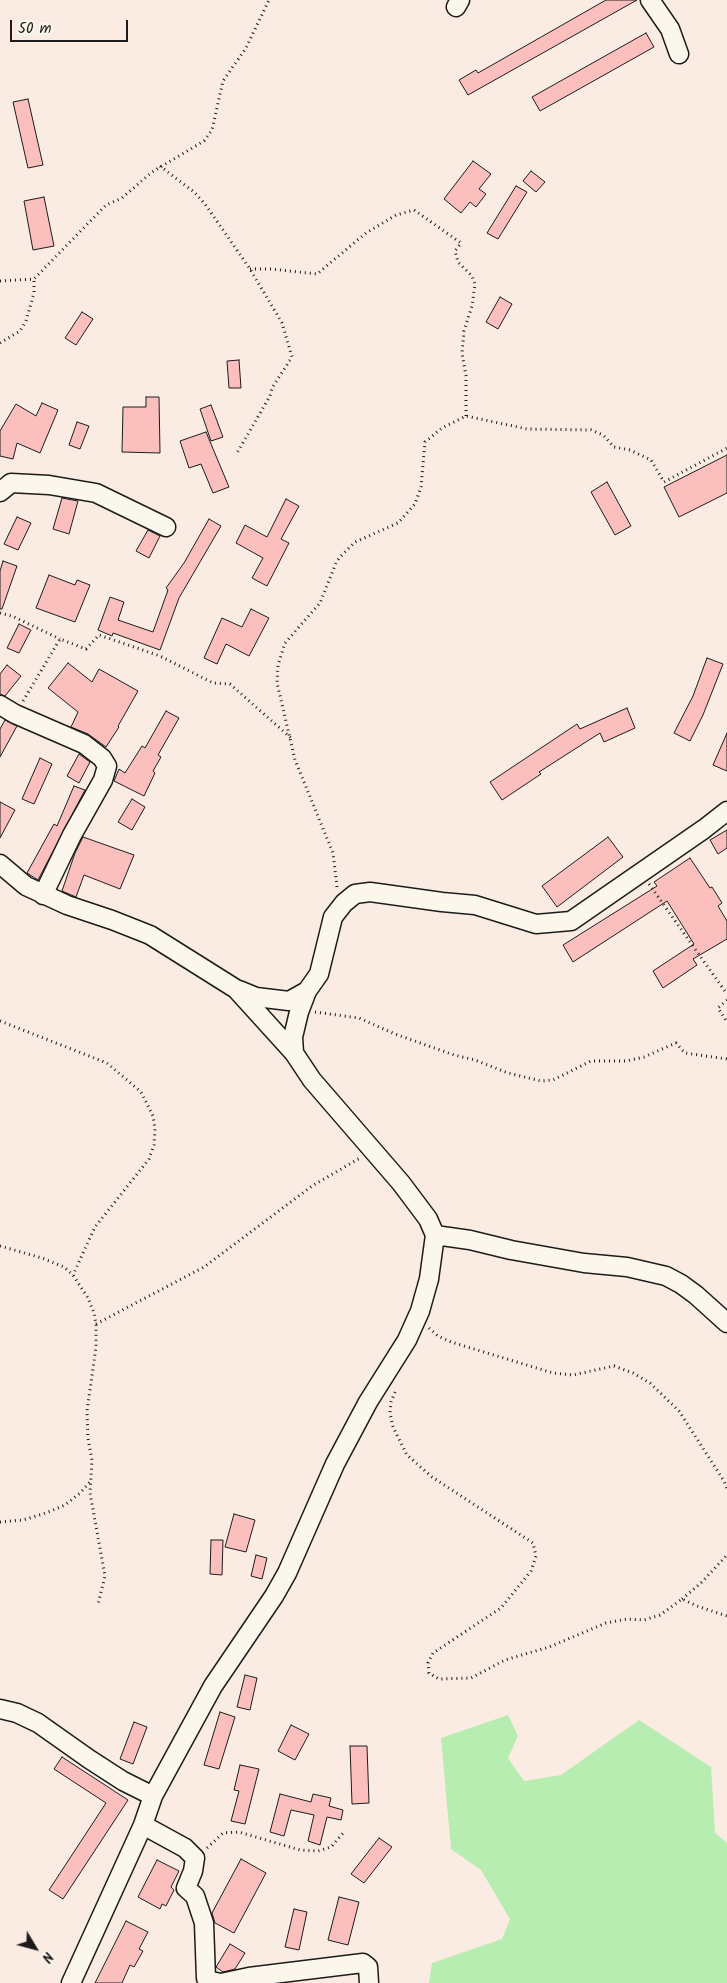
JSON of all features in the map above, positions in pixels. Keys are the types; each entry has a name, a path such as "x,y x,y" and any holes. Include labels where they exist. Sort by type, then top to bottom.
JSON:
{"street":[{"path":"650,0 670,29 679,54"},
{"path":"0,492 11,483 49,485 96,493 166,527"},
{"path":"0,705 15,714 84,744 102,758 106,766 103,780 72,835 43,895"},
{"path":"294,1053 295,1027 304,998 319,974 333,917 344,903 355,894 370,892 475,905 536,924 571,921 727,811"},
{"path":"0,864 26,886 43,895 150,935 236,989 256,997 289,1001 304,998"},
{"path":"71,1983 143,1825 153,1796 213,1686 274,1596 287,1573 335,1464 368,1402 406,1340 420,1311 429,1279 435,1235 428,1219 378,1155 318,1087 294,1053 236,989"},
{"path":"435,1235 470,1240 584,1263 627,1267 666,1276 696,1295 727,1323"},
{"path":"0,1709 17,1713 38,1723 123,1781 153,1796"},
{"path":"143,1825 185,1848 195,1858 193,1872 186,1888 195,1896 204,1922 206,1978 221,1983 249,1977 362,1963 368,1967 369,1983"}],"path":[{"path":"0,281 34,279 106,205 122,198 160,166 204,141 212,130 223,81 246,48 269,0"},
{"path":"160,166 194,192 205,204 250,269 282,324 292,357 272,388 270,396 237,453"},
{"path":"250,269 271,269 317,274 366,233 396,215 414,210 461,242 455,251 458,262 472,276 475,284 472,306 464,331 462,353 466,376 466,416"},
{"path":"0,343 20,332 26,322 34,292 34,279"},
{"path":"337,888 333,852 295,760 276,683 278,665 286,643 320,603 340,557 355,542 398,523 415,504 422,487 425,442 442,428 466,416 527,429 591,430 603,436 614,447 630,450 651,460 664,482 727,448"},
{"path":"0,613 12,616 86,649 99,635 160,656 213,682 230,684 291,738"},
{"path":"15,714 60,639"},
{"path":"641,873 727,994"},
{"path":"304,998 312,1011 359,1018 395,1034 454,1055 475,1060 508,1073 541,1081 553,1080 591,1061 626,1061 644,1057 676,1043 684,1053 727,1059"},
{"path":"727,1000 718,1008 727,1022"},
{"path":"0,1021 107,1063 141,1092 153,1116 155,1129 154,1145 149,1159 95,1227 73,1275"},
{"path":"96,1324 204,1267 312,1186 368,1155 378,1155"},
{"path":"0,1246 42,1258 64,1267 73,1275 88,1298 96,1324 96,1347 86,1412 92,1460 90,1493 105,1576 103,1591 98,1604"},
{"path":"426,1330 424,1324 438,1336 451,1342 553,1373 573,1374 614,1366 633,1373 650,1383 679,1412 724,1481 727,1489"},
{"path":"397,1387 391,1402 392,1427 408,1455 432,1477 533,1542 536,1556 531,1571 501,1608 433,1653 428,1663 429,1673 439,1679 471,1678 505,1660 549,1647 606,1623 627,1619 644,1620 660,1615 702,1582 727,1555"},
{"path":"0,1522 23,1520 46,1514 65,1505 91,1482"},
{"path":"682,1599 727,1616"},
{"path":"195,1858 223,1833 238,1832 300,1850 318,1851 331,1847 345,1831"}],"green space":[{"path":"508,1715 518,1736 508,1758 524,1781 561,1775 639,1720 711,1767 715,1833 727,1843 727,1983 429,1983 432,1963 502,1939 510,1919 481,1870 451,1849 441,1738"}],"building":[{"path":"606,0 637,0 468,95 459,80 476,70 478,73"},
{"path":"646,33 654,47 540,111 532,97"},
{"path":"28,99 43,165 28,168 13,102"},
{"path":"473,161 491,174 479,189 486,194 476,207 470,202 461,213 444,199"},
{"path":"531,171 545,182 536,192 523,181"},
{"path":"516,186 527,192 498,239 487,233"},
{"path":"44,197 54,246 33,250 24,201"},
{"path":"500,297 512,304 498,329 486,322"},
{"path":"82,312 93,319 76,345 65,338"},
{"path":"239,360 241,388 229,388 227,361"},
{"path":"146,397 159,397 160,453 122,452 123,407 146,407"},
{"path":"42,403 58,410 40,453 17,443 13,459 0,456 0,431 16,404 36,416"},
{"path":"211,405 223,437 211,441 200,409"},
{"path":"77,422 89,426 80,449 69,445"},
{"path":"206,432 229,487 213,493 201,464 189,468 180,441"},
{"path":"727,455 727,493 679,517 664,487"},
{"path":"607,482 631,526 615,535 591,492"},
{"path":"62,498 78,501 69,534 53,529"},
{"path":"286,499 299,506 281,539 289,543 267,586 252,578 263,558 236,543 245,525 267,537"},
{"path":"17,517 31,523 18,550 4,544"},
{"path":"209,519 221,526 179,598 160,650 113,633 112,636 98,630 110,597 124,602 118,620 153,632 168,590 166,588 184,563"},
{"path":"148,530 160,536 149,558 136,551"},
{"path":"3,561 17,566 2,609 0,609 0,571"},
{"path":"49,575 75,585 77,580 90,585 75,622 36,608"},
{"path":"251,609 269,618 249,656 226,644 217,664 204,658 222,618 242,627"},
{"path":"19,624 31,630 19,653 7,648"},
{"path":"707,658 723,664 703,715 690,741 674,733 693,696"},
{"path":"68,663 92,682 99,669 138,691 106,747 88,734 71,727 78,712 48,688"},
{"path":"7,665 21,676 5,696 0,694 0,674"},
{"path":"627,708 635,728 604,742 600,733 539,772 541,774 502,800 490,782 577,724 580,729"},
{"path":"166,711 179,718 158,755 161,757 153,771 155,773 144,796 114,781 119,769 125,773 142,746 145,748"},
{"path":"5,720 17,726 0,757 0,729"},
{"path":"727,733 727,771 713,765"},
{"path":"79,754 90,762 79,783 67,776"},
{"path":"40,758 52,764 34,804 22,799"},
{"path":"74,786 85,790 38,880 27,873 54,824 57,826"},
{"path":"132,799 145,807 132,830 118,822"},
{"path":"0,802 15,810 0,838"},
{"path":"727,830 727,848 718,854 710,840"},
{"path":"83,837 134,855 120,889 84,875 76,897 62,891 75,853"},
{"path":"608,837 623,857 557,907 542,886"},
{"path":"690,858 722,903 718,906 727,921 727,939 693,959 697,965 663,988 653,971 694,944 667,901 573,962 563,945 657,886 654,882"},
{"path":"234,1514 255,1520 246,1552 225,1547"},
{"path":"211,1540 223,1540 222,1575 210,1574"},
{"path":"256,1555 267,1558 262,1579 251,1576"},
{"path":"245,1675 257,1678 250,1710 237,1707"},
{"path":"220,1712 235,1717 219,1769 204,1765"},
{"path":"134,1722 147,1727 133,1764 120,1759"},
{"path":"291,1725 309,1734 295,1760 278,1751"},
{"path":"350,1746 367,1746 369,1803 352,1804"},
{"path":"62,1757 128,1800 63,1899 49,1890 106,1803 54,1769"},
{"path":"240,1765 259,1769 245,1824 231,1821 239,1791 234,1790"},
{"path":"280,1794 311,1802 313,1794 331,1798 329,1806 343,1810 341,1820 327,1817 320,1845 308,1841 314,1815 291,1810 284,1836 270,1832"},
{"path":"379,1838 392,1847 364,1883 351,1874"},
{"path":"241,1859 266,1873 234,1933 215,1923 212,1913"},
{"path":"157,1860 179,1871 171,1887 174,1890 166,1906 162,1904 160,1909 138,1897"},
{"path":"339,1897 359,1902 348,1945 328,1940"},
{"path":"294,1909 307,1912 299,1950 285,1947"},
{"path":"126,1921 148,1932 139,1949 143,1951 134,1967 130,1965 122,1983 95,1983"},
{"path":"230,1944 245,1953 235,1969 223,1972 216,1967"}]}
